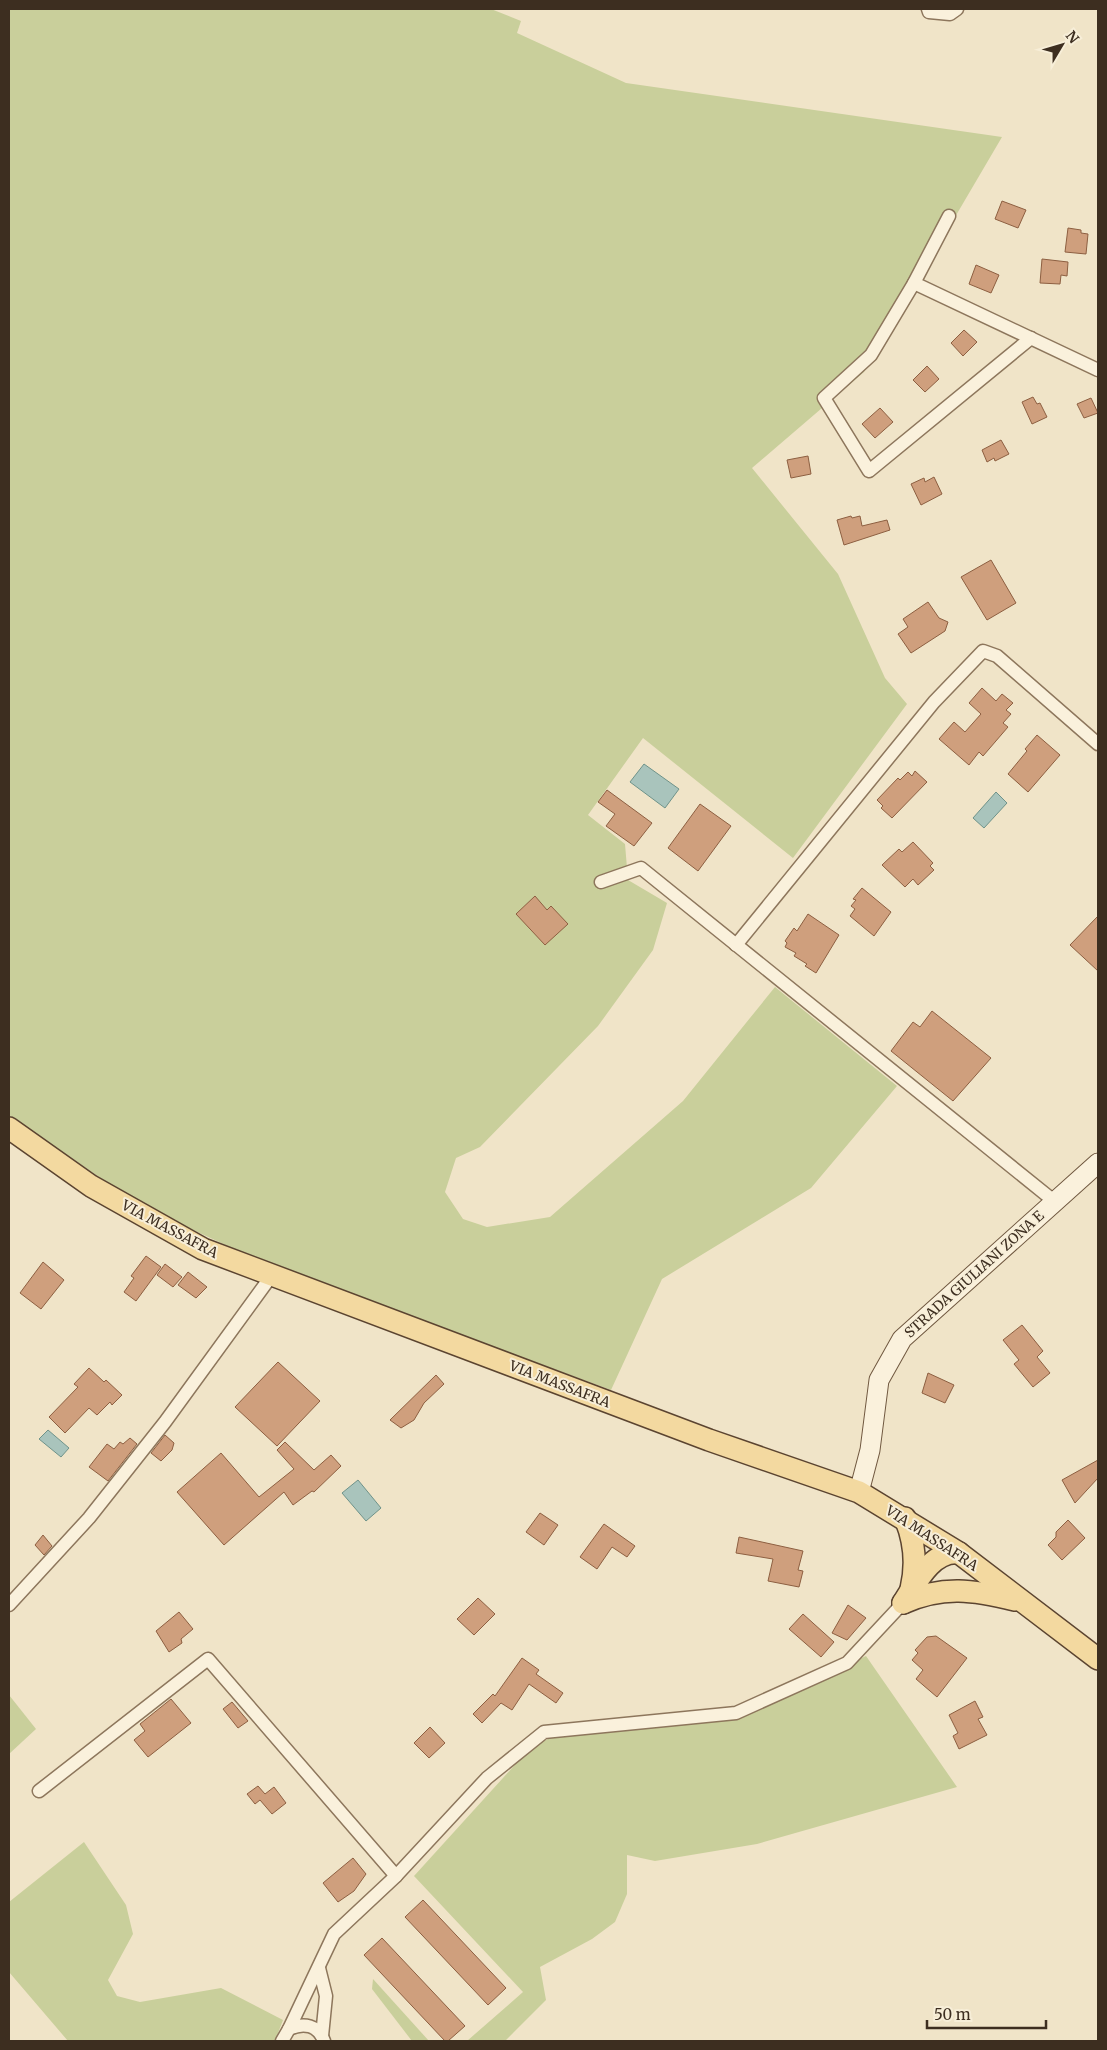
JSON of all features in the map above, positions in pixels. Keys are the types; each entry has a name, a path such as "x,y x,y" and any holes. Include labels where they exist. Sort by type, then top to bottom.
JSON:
{"main road":[{"name":"VIA MASSAFRA","path":"12,1136 91,1186 203,1249 709,1440 859,1492 905,1518 959,1553 1098,1659"},
{"path":"905,1518 912,1539 915,1564 907,1597"},
{"path":"907,1597 918,1578 934,1562 951,1552 959,1553 962,1564 960,1571 951,1582 935,1592"},
{"path":"907,1597 935,1592 965,1590 1022,1602"}],"street":[{"path":"928,9 929,12 950,14 957,9"},
{"path":"949,216 914,283 871,355 824,398 869,471 1030,338"},
{"path":"914,283 1098,370"},
{"path":"736,945 934,702 983,651 997,656 1098,744"},
{"path":"601,882 641,868 1054,1201"},
{"name":"STRADA GIULIANI ZONA E","path":"859,1492 870,1450 879,1380 902,1339 1098,1163"},
{"path":"9,1605 89,1518 165,1422 272,1275"},
{"path":"282,2041 334,1934 396,1876 487,1778 544,1732 736,1713 847,1663 907,1597"},
{"path":"39,1791 208,1659 396,1876"},
{"path":"319,1968 326,1996 323,2038"},
{"path":"289,2030 296,2026 311,2026 323,2038"}],"green space":[{"path":"9,9 491,9 521,21 517,33 626,83 1002,137 864,372 752,468 838,574 885,678 907,704 793,858 643,738 588,815 625,844 628,880 667,903 653,950 598,1026 480,1147 456,1158 445,1192 463,1219 487,1227 550,1217 683,1101 775,987 897,1086 811,1188 662,1279 611,1390 269,1265 141,1206 9,1115"},
{"path":"866,1656 957,1787 757,1844 655,1861 627,1855 627,1894 615,1922 592,1939 540,1967 546,2000 505,2041 467,2041 523,1992 414,1876 532,1746 581,1725 761,1705"},
{"path":"9,1695 36,1729 9,1754"},
{"path":"84,1842 126,1905 133,1934 108,1980 117,1996 140,2002 221,1988 283,2020 275,2041 68,2041 9,1972 9,1902"},
{"path":"373,1979 429,2041 412,2041 372,1989"}],"water":[{"path":"644,764 679,789 665,808 630,782"},
{"path":"996,792 1007,803 984,828 973,818"},
{"path":"48,1430 69,1448 61,1457 39,1439"},
{"path":"358,1480 381,1508 366,1521 342,1493"}],"building":[{"path":"1002,201 1026,210 1018,228 995,219"},
{"path":"1068,228 1081,230 1081,233 1088,234 1086,254 1065,252"},
{"path":"1042,259 1068,262 1067,276 1061,275 1060,284 1040,283"},
{"path":"976,265 999,275 991,293 969,284"},
{"path":"964,330 977,342 963,356 951,343"},
{"path":"927,366 939,379 925,392 913,380"},
{"path":"1033,397 1037,404 1040,403 1047,417 1032,424 1022,402"},
{"path":"1091,398 1098,413 1084,418 1077,404"},
{"path":"880,408 893,422 875,438 862,424"},
{"path":"1001,440 1009,454 995,461 994,458 987,462 982,450"},
{"path":"808,456 811,474 791,478 787,460"},
{"path":"934,477 942,494 921,505 911,484 924,478 925,482"},
{"path":"851,516 852,518 860,516 862,526 887,520 890,530 844,545 837,520"},
{"path":"991,560 1016,603 987,620 961,577"},
{"path":"928,602 939,618 948,622 945,631 911,653 898,634 908,627 903,619"},
{"path":"982,688 996,701 1002,694 1013,703 1006,710 1011,714 1003,723 1008,727 983,756 979,752 969,765 939,739 954,722 965,732 981,714 969,703"},
{"path":"1037,735 1060,755 1028,792 1008,774 1027,751 1025,749"},
{"path":"915,771 927,782 892,818 881,808 883,806 877,800 898,778 900,780 908,772 912,776"},
{"path":"607,790 652,823 634,846 606,826 615,814 598,802"},
{"path":"700,804 731,826 698,871 668,848"},
{"path":"913,842 933,863 930,866 934,870 918,885 913,879 905,887 882,865 899,849 902,852"},
{"path":"862,888 891,912 874,936 850,916 855,909 851,906 856,900 853,899"},
{"path":"535,896 547,910 551,906 568,924 545,945 516,914"},
{"path":"808,914 839,935 816,973 805,966 807,964 794,956 796,953 785,947 787,943 785,941 794,928 797,931"},
{"path":"1098,916 1098,971 1070,945"},
{"path":"932,1011 991,1058 953,1101 891,1051 913,1022 920,1027"},
{"path":"146,1256 161,1267 136,1301 124,1292 134,1278 131,1276"},
{"path":"43,1262 64,1280 41,1309 20,1293"},
{"path":"165,1264 182,1277 173,1287 157,1275"},
{"path":"188,1272 207,1287 196,1298 178,1285"},
{"path":"1022,1325 1043,1351 1037,1357 1050,1373 1033,1387 1014,1364 1019,1360 1003,1340"},
{"path":"278,1362 320,1401 277,1446 235,1407"},
{"path":"89,1368 122,1395 112,1405 110,1402 97,1415 89,1408 65,1433 49,1417 78,1387 74,1384"},
{"path":"928,1373 954,1385 945,1403 922,1393"},
{"path":"436,1375 444,1384 424,1403 414,1420 401,1428 390,1420"},
{"path":"165,1435 174,1443 172,1450 161,1461 151,1453"},
{"path":"130,1438 137,1444 108,1481 89,1467 107,1444 114,1449 120,1442 123,1444"},
{"path":"285,1442 314,1470 331,1455 341,1466 314,1492 312,1491 293,1505 284,1492 224,1545 177,1492 221,1453 259,1497 294,1469 277,1450"},
{"path":"1098,1460 1098,1478 1075,1503 1062,1480"},
{"path":"540,1513 558,1525 544,1545 526,1532"},
{"path":"1068,1520 1085,1538 1062,1560 1048,1545 1056,1537 1056,1532"},
{"path":"604,1524 635,1546 627,1557 612,1547 597,1569 580,1557"},
{"path":"43,1535 52,1546 44,1555 35,1545"},
{"path":"739,1537 803,1551 798,1570 803,1571 799,1587 768,1581 773,1559 736,1553"},
{"path":"478,1598 495,1614 474,1635 457,1619"},
{"path":"848,1605 866,1618 847,1640 832,1633"},
{"path":"179,1612 193,1629 181,1639 182,1643 169,1652 156,1631"},
{"path":"803,1614 834,1642 821,1657 789,1629"},
{"path":"936,1636 967,1658 937,1697 916,1679 923,1670 912,1660 918,1653 915,1650 927,1637"},
{"path":"522,1658 539,1670 536,1674 563,1693 556,1703 529,1684 512,1710 501,1703 482,1723 473,1714 493,1694 495,1696"},
{"path":"171,1699 191,1723 148,1757 134,1740 145,1731 140,1724"},
{"path":"975,1701 983,1717 978,1719 987,1735 959,1749 953,1736 958,1733 949,1715"},
{"path":"232,1702 248,1721 238,1728 223,1709"},
{"path":"430,1727 445,1743 429,1758 414,1743"},
{"path":"258,1786 265,1794 274,1787 286,1803 272,1814 260,1800 255,1804 247,1794"},
{"path":"353,1858 366,1874 354,1891 338,1902 323,1883"},
{"path":"423,1900 506,1988 488,2005 405,1917"},
{"path":"382,1938 465,2026 448,2041 445,2041 364,1955"}]}
